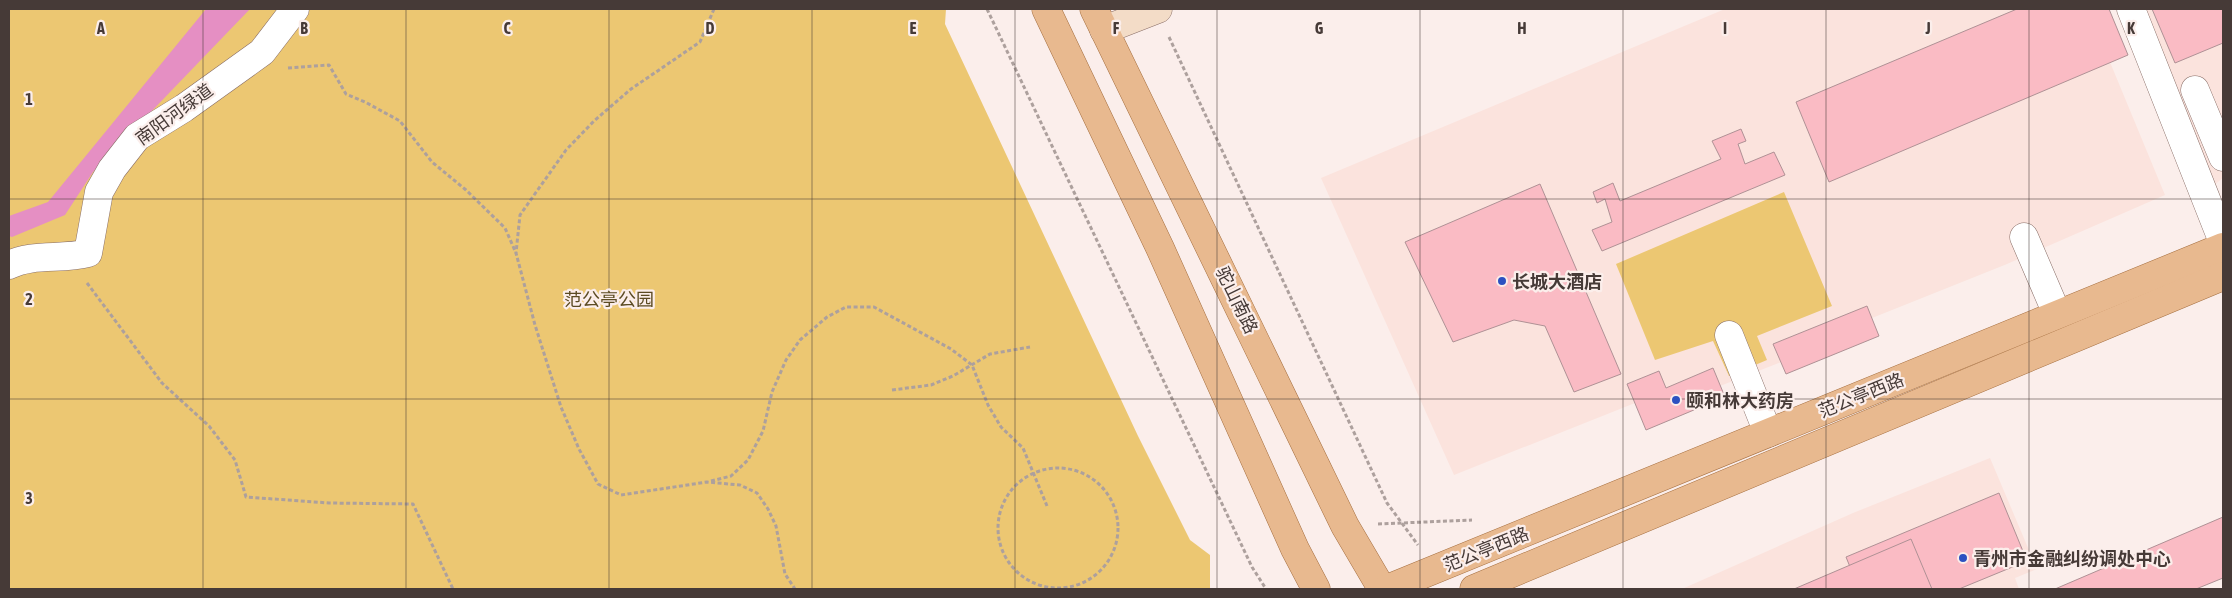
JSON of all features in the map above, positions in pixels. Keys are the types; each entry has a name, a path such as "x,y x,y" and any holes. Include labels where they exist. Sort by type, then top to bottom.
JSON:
{"main road":[{"path":"1046,9 1160,248 1295,549 1316,589"},
{"name":"驼山南路","path":"1099,19 1345,526 1382,589"},
{"name":"范公亭西路","path":"1387,589 2223,247"},
{"name":"范公亭西路","path":"1474,589 2223,276"}],"street":[{"name":"南阳河绿道","path":"72,258 88,253 98,192 112,168 137,137 184,108 262,52 296,9"},
{"path":"1099,19 1157,9"},
{"path":"2130,9 2223,242"},
{"path":"2195,90 2223,157"},
{"path":"2024,237 2057,314"},
{"path":"9,265 20,259 72,258"},
{"path":"1729,336 1768,433"}],"path":[{"path":"516,253 520,215 566,150 594,121 631,89 700,42 714,9"},
{"path":"987,9 1252,567 1266,589"},
{"path":"1157,9 1387,503 1422,550"},
{"path":"281,69 329,65 346,94 400,121 432,162 466,190 506,228 516,253 535,325 561,407 579,449 598,484 621,495 708,482 731,476 748,460 763,431 772,392 786,360 800,340 827,317 846,308 874,307 951,349 972,365 988,405 1001,427 1023,448 1047,506"},
{"path":"72,258 88,285 162,383 209,426 236,460 246,497 328,503 413,504 453,589"},
{"path":"892,390 931,385 953,376 990,354 1030,347"},
{"path":"1049,469 1068,469 1087,475 1102,487 1113,503 1119,522 1118,541 1110,560 1096,575 1079,585 1058,589 1038,585 1020,576 1007,560 999,542 998,521 1004,503 1015,487 1033,473 1049,469"},
{"path":"708,482 740,485 757,493 768,508 776,526 785,574 795,589"}],"shaded area":[{"path":"206,9 250,9 93,172 65,215 12,237 9,236 9,216 48,202"},
{"path":"1725,9 2088,9 2165,195 2007,264 1872,318 1867,307 1781,362 1720,386 1713,368 1666,388 1659,372 1646,376 1627,384 1635,403 1454,475 1321,178"},
{"path":"2143,9 2223,9 2223,178 2214,185"},
{"path":"1990,458 2037,569 2015,578 2019,589 1682,589 1853,513"}],"green space":[{"name":"范公亭公园","path":"9,9 946,9 945,24 1138,436 1190,540 1210,555 1210,589 9,589"},
{"path":"1784,192 1832,306 1757,336 1767,360 1729,376 1713,341 1655,360 1616,264"}],"building":[{"path":"2017,9 2109,9 2128,55 1829,182 1796,102"},
{"path":"2152,9 2223,9 2223,43 2175,63"},
{"path":"1741,129 1746,141 1738,144 1745,164 1774,152 1785,175 1602,251 1592,230 1612,222 1605,199 1597,203 1593,192 1613,183 1620,201 1721,159 1712,141"},
{"name":"长城大酒店","path":"1540,184 1621,374 1574,392 1545,326 1514,320 1453,342 1405,242"},
{"path":"1867,306 1879,336 1786,374 1773,344"},
{"name":"颐和林大药房","path":"1713,368 1725,397 1646,430 1627,384 1659,371 1666,388"},
{"path":"1999,493 2027,561 1959,589 1859,589 1846,557"},
{"path":"2223,517 2223,578 2196,589 2055,589"},
{"path":"1911,539 1932,589 1794,589"}],"place":[{"name":"长城大酒店","path":"1502,281"},
{"name":"颐和林大药房","path":"1676,400"},
{"name":"青州市金融纠纷调处中心","path":"1963,558"}]}
